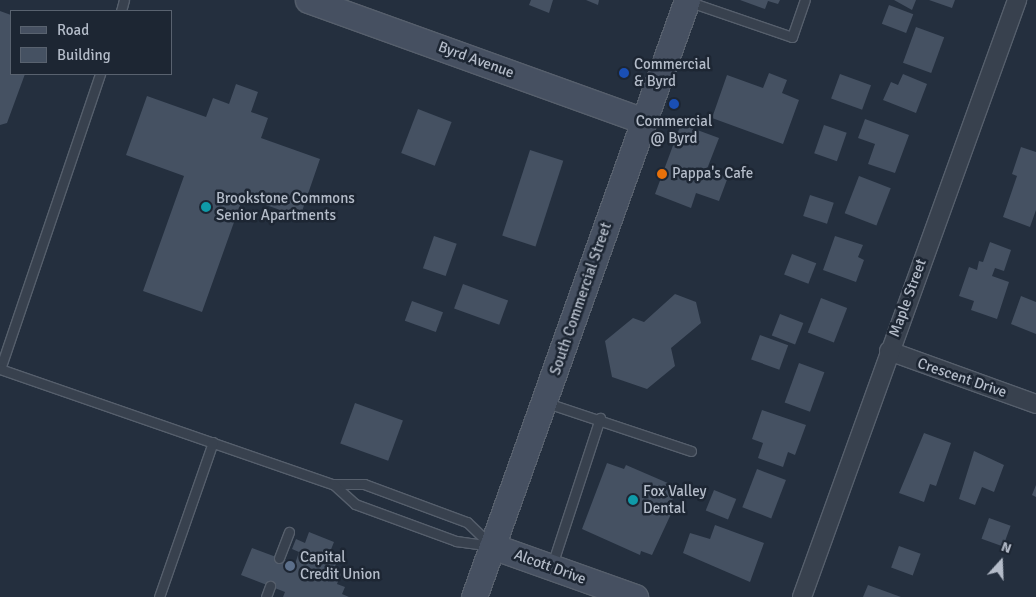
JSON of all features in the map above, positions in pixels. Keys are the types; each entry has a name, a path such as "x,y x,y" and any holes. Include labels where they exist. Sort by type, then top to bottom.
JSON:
{"main road":[{"name":"Byrd Avenue","path":"308,0 644,121"},
{"name":"South Commercial Street","path":"474,597 687,1"},
{"name":"Alcott Drive","path":"492,546 635,597"}],"street":[{"name":"Maple Street","path":"802,597 1017,0"},
{"name":"Crescent Drive","path":"889,352 1036,404"}],"lane":[{"path":"687,1 792,37 805,0"},
{"path":"100,75 0,369 334,484 364,484 467,522 492,546"},
{"path":"544,402 600,418 691,451"},
{"path":"552,568 600,418"},
{"path":"159,597 213,442"},
{"path":"334,484 355,504 456,541 492,546"},
{"path":"279,558 289,532"},
{"path":"266,597 270,586"}],"building":[{"path":"531,0 553,0 549,13 529,5"},
{"path":"586,0 599,0 598,5"},
{"path":"740,0 780,0 778,4 768,1 765,9"},
{"path":"894,0 916,0 912,10"},
{"path":"929,0 955,0 952,8"},
{"path":"889,5 913,14 906,33 882,24"},
{"path":"0,11 10,15 10,75 25,75 7,123 0,125"},
{"path":"916,27 944,37 931,73 903,63"},
{"path":"769,73 787,80 782,93 799,100 783,144 712,118 727,75 763,88"},
{"path":"840,74 871,85 862,110 831,98"},
{"path":"903,74 927,84 916,113 883,100 891,82 898,85"},
{"name":"Brookstone Commons Senior Apartments","path":"236,84 258,92 251,112 268,118 261,138 320,159 300,217 243,197 202,312 143,291 184,176 126,155 147,96 206,117 213,98 229,104"},
{"path":"418,109 452,122 435,166 401,153"},
{"path":"865,119 909,135 895,173 868,164 875,144 858,138"},
{"path":"681,124 719,138 707,169 728,177 719,201 696,193 691,208 655,194"},
{"path":"824,125 847,133 837,161 814,153"},
{"path":"1021,147 1036,152 1036,210 1030,227 1003,217 1017,176 1012,174"},
{"path":"530,150 563,161 535,246 502,236"},
{"path":"859,176 891,188 876,226 845,213"},
{"path":"810,195 834,203 827,224 803,216"},
{"path":"434,236 457,244 446,276 423,268"},
{"path":"835,236 863,245 858,257 864,260 856,282 823,270"},
{"path":"990,242 1011,250 1004,271 995,268 992,276 1009,282 997,319 971,310 974,301 959,296 969,267 977,270 979,261 983,262"},
{"path":"792,254 816,263 808,284 784,275"},
{"path":"463,284 508,300 499,325 454,308"},
{"path":"675,294 696,302 701,323 671,348 675,366 647,389 612,377 605,341 633,318 644,322"},
{"path":"1021,296 1036,302 1036,334 1011,324"},
{"path":"821,298 847,308 834,343 808,333"},
{"path":"412,301 443,312 436,332 405,321"},
{"path":"780,314 803,323 795,344 772,335"},
{"path":"760,335 788,345 779,370 751,359"},
{"path":"799,363 824,372 810,412 785,402"},
{"path":"355,403 403,420 388,461 340,443"},
{"path":"762,410 806,425 795,455 788,452 783,467 758,458 763,443 752,439"},
{"path":"924,433 951,443 936,486 930,484 924,502 899,493"},
{"path":"974,451 1004,465 994,492 982,487 975,505 959,499"},
{"name":"Fox Valley Dental","path":"607,463 624,469 626,465 677,487 668,512 671,514 652,555 641,551 640,555 582,529"},
{"path":"757,469 786,480 771,518 742,507"},
{"path":"1036,485 1036,497 1032,495"},
{"path":"714,490 736,499 728,519 706,510"},
{"path":"989,518 1011,526 1003,547 981,539"},
{"path":"715,525 764,543 750,582 683,553 690,533 710,539"},
{"name":"Capital Credit Union","path":"309,532 334,542 330,552 339,556 334,569 342,571 337,584 345,587 342,594 349,597 283,597 285,592 241,575 252,548 295,564 299,552 292,549 296,539 305,543"},
{"path":"899,546 921,554 913,575 891,568"},
{"path":"868,585 901,597 863,597"}],"place":[{"name":"Commercial & Byrd","path":"624,73"},
{"name":"Commercial @ Byrd","path":"674,104"},
{"name":"Pappa's Cafe","path":"662,174"},
{"name":"Brookstone Commons Senior Apartments","path":"206,207"},
{"name":"Fox Valley Dental","path":"633,500"},
{"name":"Capital Credit Union","path":"290,566"}]}
